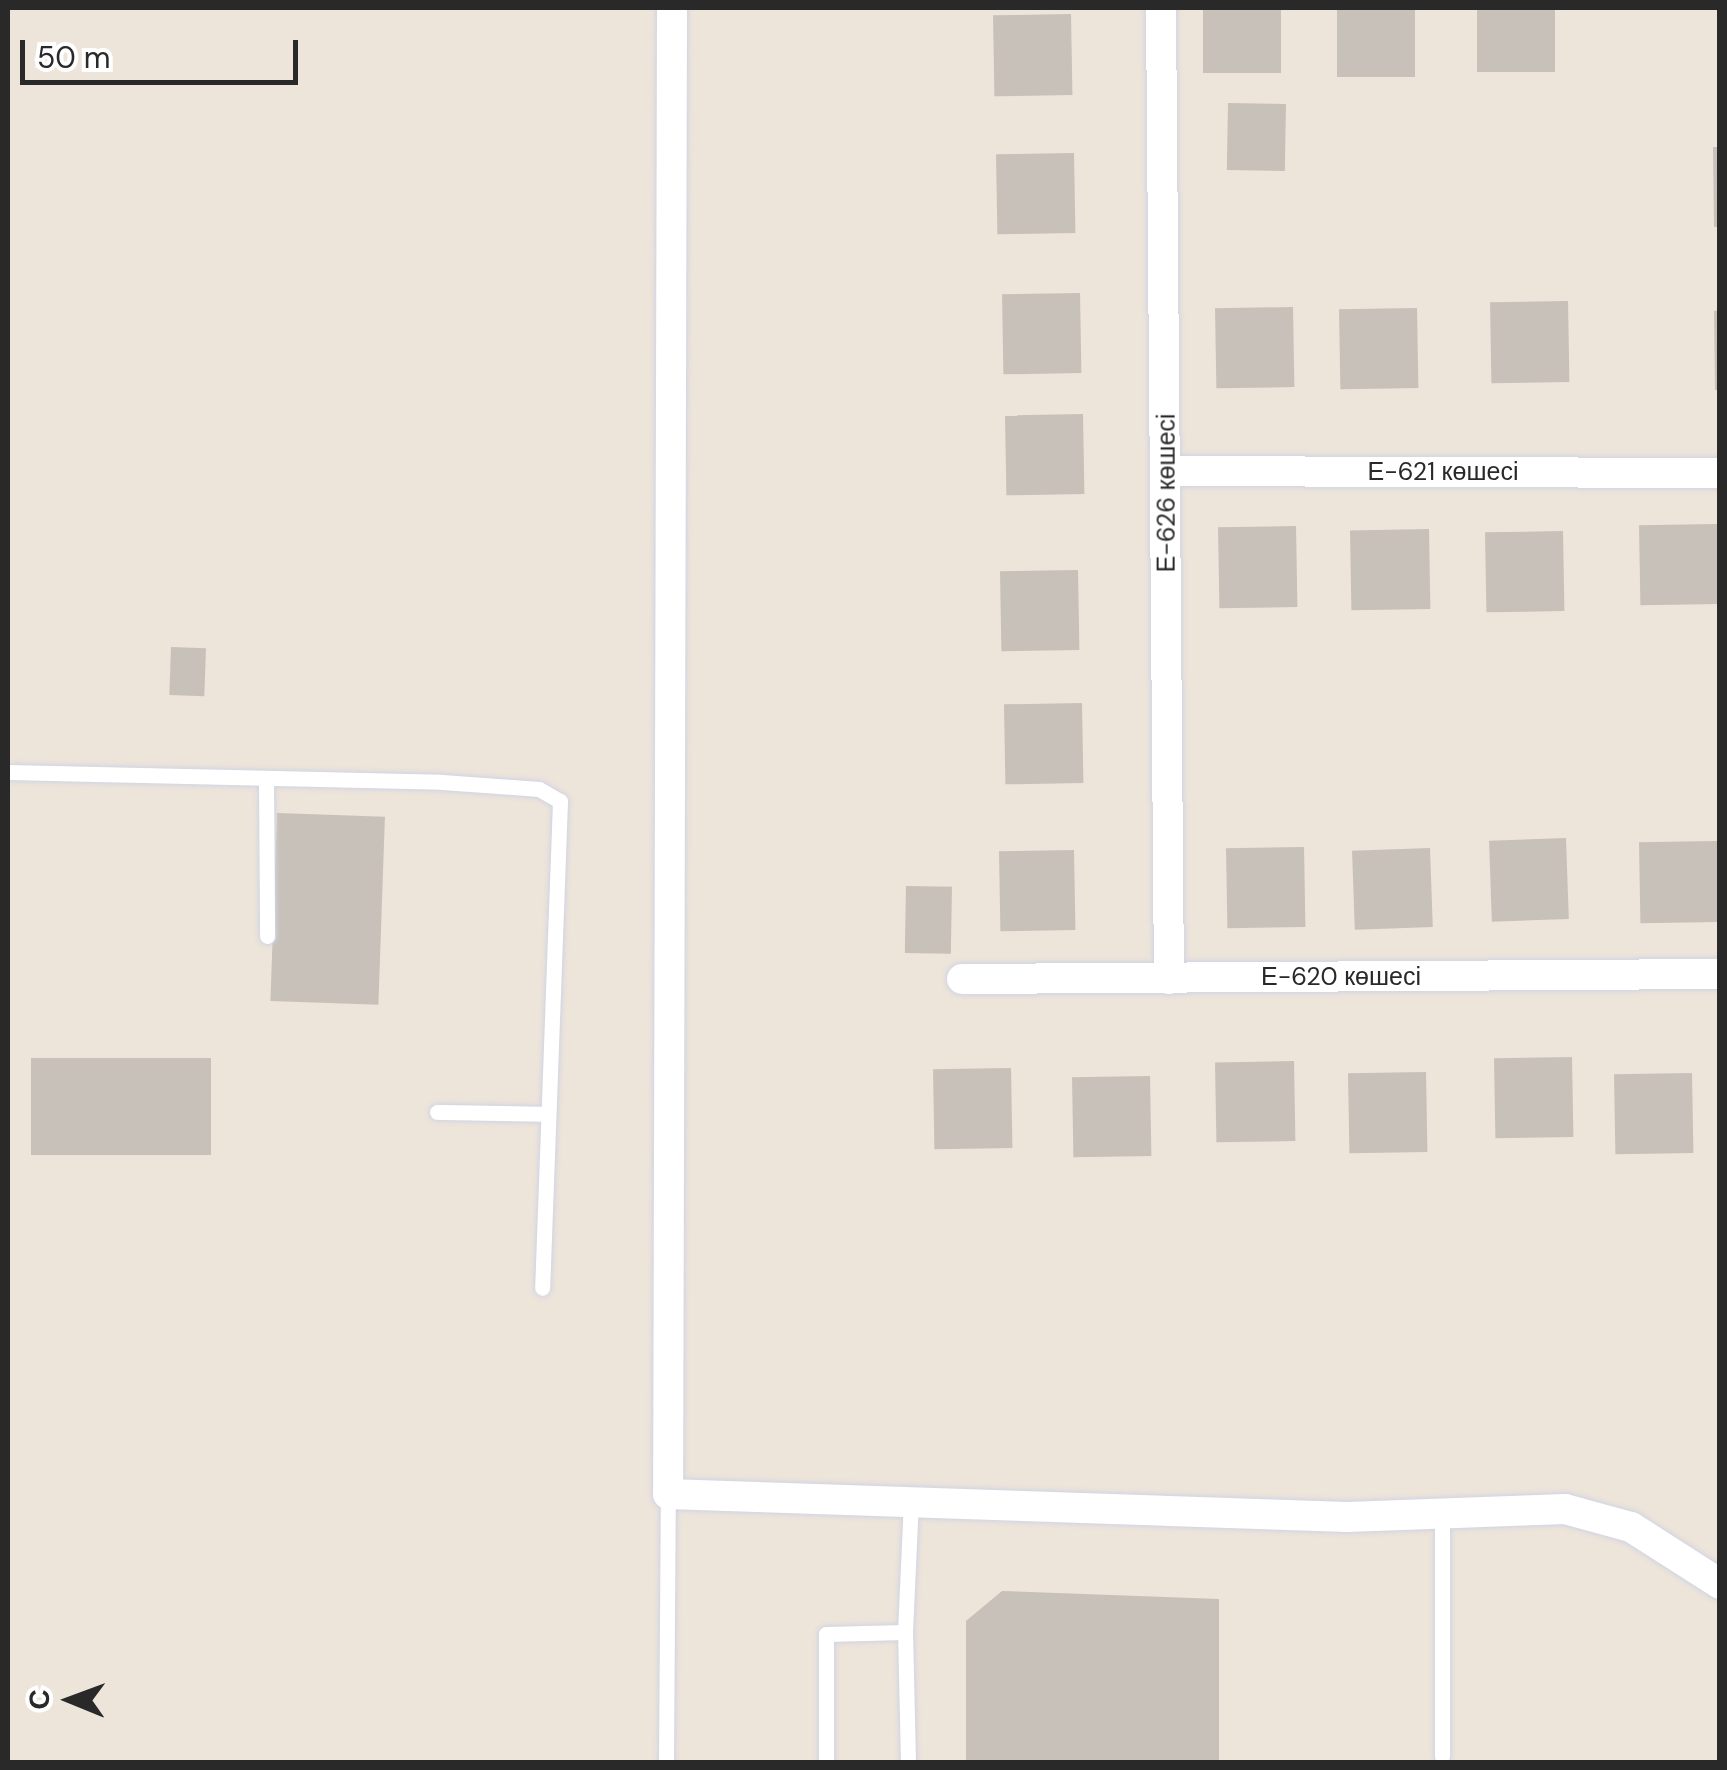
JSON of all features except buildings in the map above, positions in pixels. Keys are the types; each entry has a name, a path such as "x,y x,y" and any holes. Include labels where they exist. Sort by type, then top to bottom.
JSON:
{"street":[{"path":"672,8 668,1494 1347,1517 1565,1509 1604,1518 1646,1536 1720,1584"},
{"name":"Е-626 көшесі","path":"1161,8 1170,979"},
{"name":"Е-621 көшесі","path":"1167,470 1720,473"},
{"name":"Е-620 көшесі","path":"962,979 1720,974"}],"lane":[{"path":"8,772 539,789 560,801 542,1288"},
{"path":"266,778 267,936"},
{"path":"437,1112 548,1114"},
{"path":"666,1762 668,1494"},
{"path":"908,1762 905,1632 911,1502"},
{"path":"1442,1512 1442,1756"},
{"path":"826,1762 826,1634 905,1632"}]}
